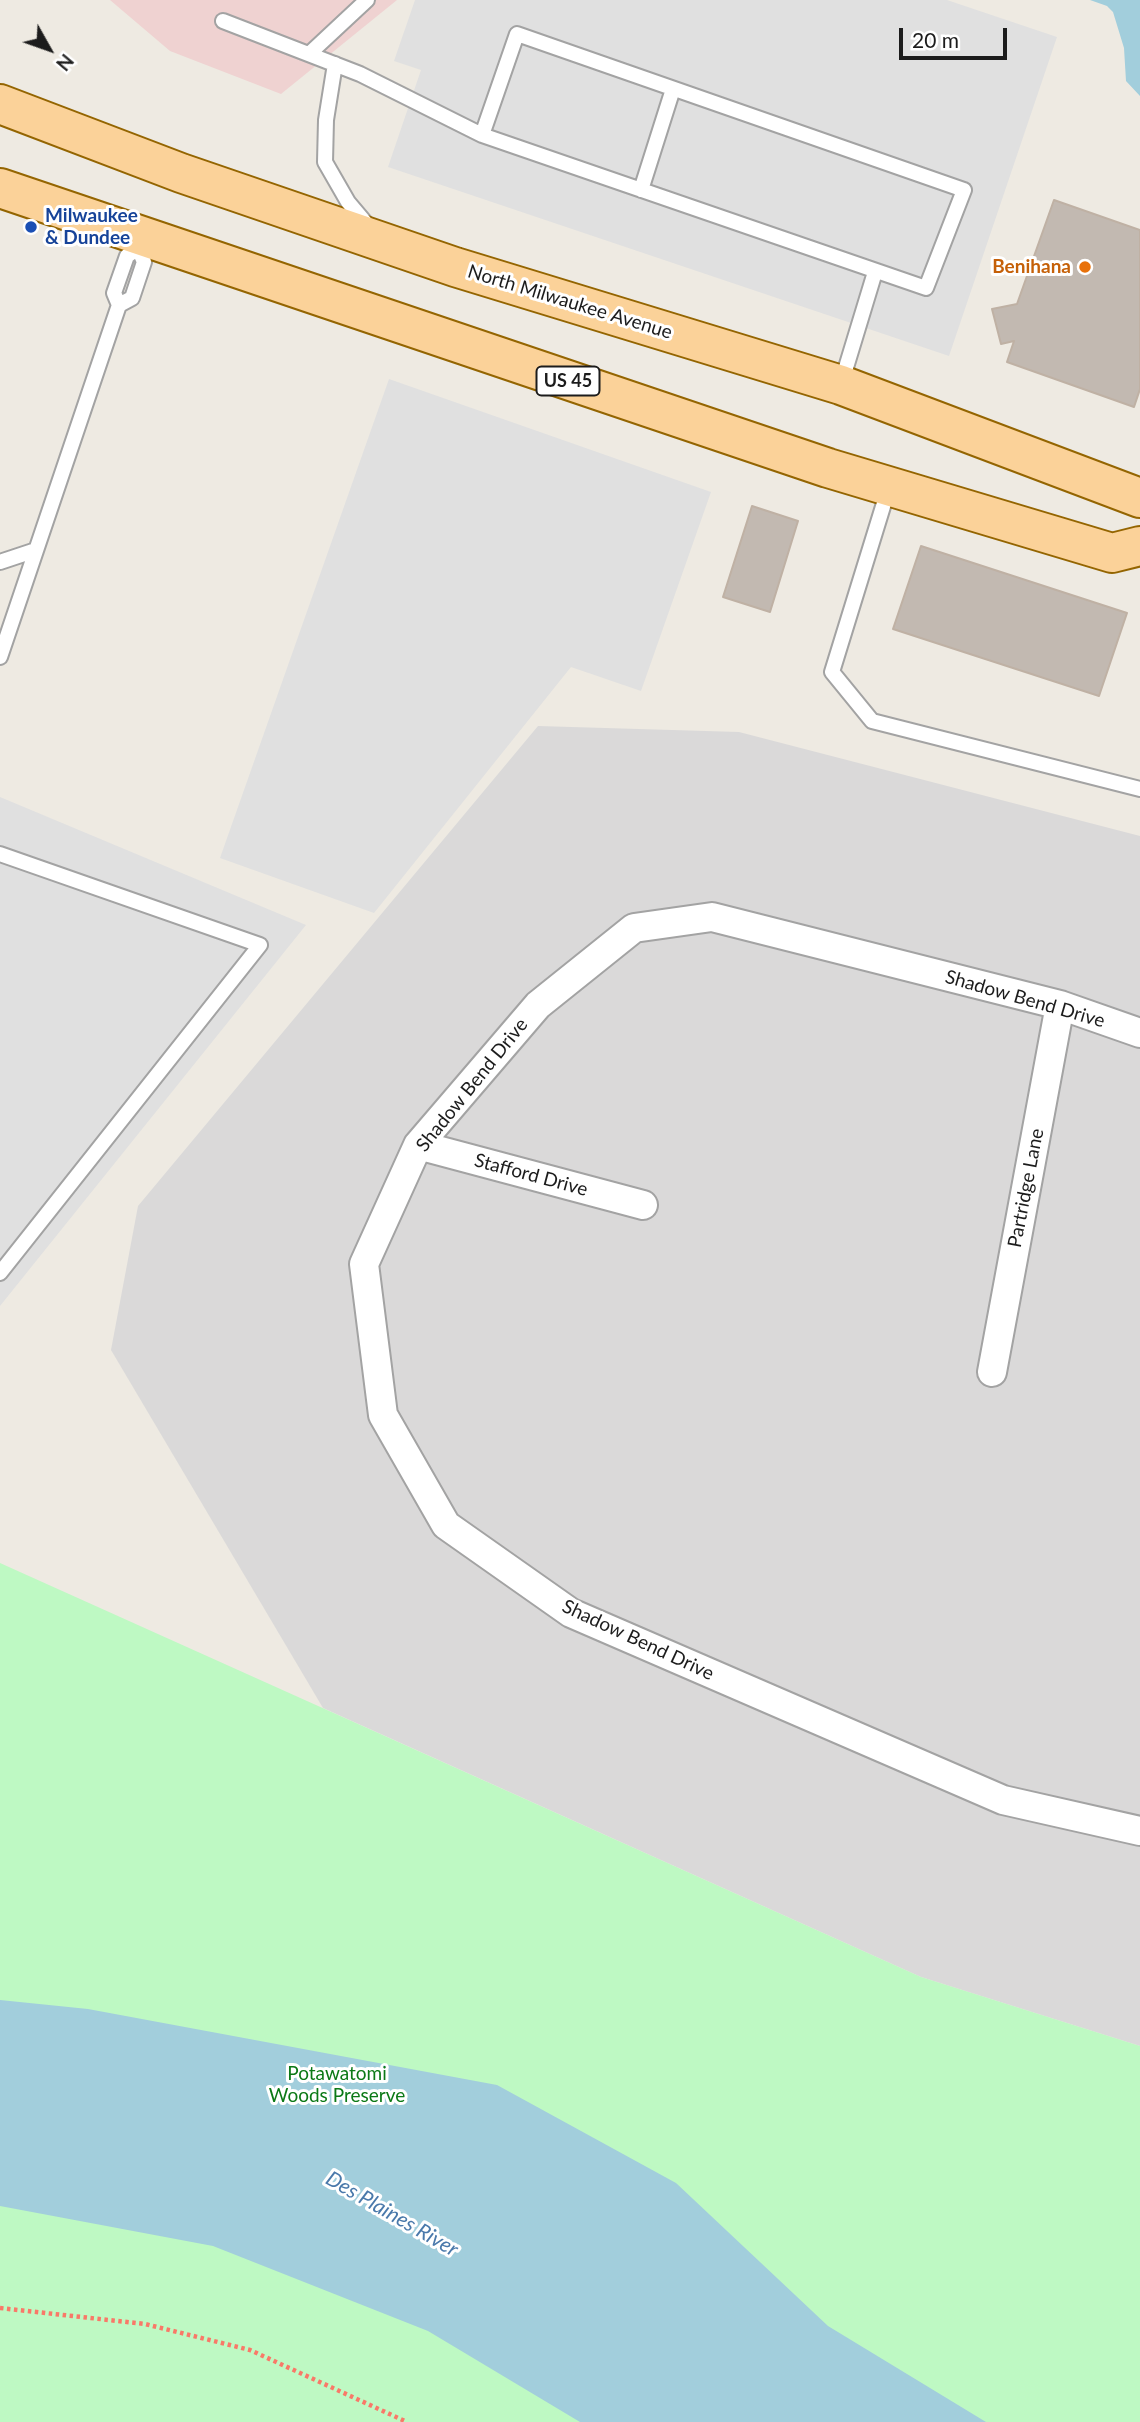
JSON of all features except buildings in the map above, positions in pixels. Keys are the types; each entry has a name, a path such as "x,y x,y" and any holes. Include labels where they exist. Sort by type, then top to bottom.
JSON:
{"main road":[{"name":"North Milwaukee Avenue","path":"0,104 181,173 383,242 841,384 1140,498"},
{"name":"US 45","path":"0,188 140,242 828,468 1112,553 1140,546"}],"street":[{"name":"Shadow Bend Drive","path":"1140,1032 1060,1005 712,917 634,928 538,1005 418,1145 364,1264 383,1415 446,1525 570,1614 1003,1800 1140,1832"},
{"name":"Partridge Lane","path":"992,1372 1060,1005"},
{"name":"Stafford Drive","path":"418,1145 643,1205"}],"lane":[{"path":"309,54 367,0"},
{"path":"223,21 335,64 482,135 926,288 964,190 517,34 482,135"},
{"path":"335,64 326,120 325,162 348,202 383,242"},
{"path":"641,190 673,89"},
{"path":"0,657 119,305 114,293 127,256 140,242"},
{"path":"841,384 875,272"},
{"path":"890,485 832,672 872,721 1140,789"},
{"path":"0,562 36,550"},
{"path":"0,854 260,945 0,1273"}],"path":[{"path":"0,2308 145,2324 250,2350 407,2422"}],"shaded area":[{"path":"110,0 397,0 281,94 170,51"},
{"path":"415,0 947,0 1057,37 949,356 388,167 421,70 394,61"},
{"path":"389,379 711,492 641,691 571,667 374,913 220,858"},
{"path":"538,726 739,732 1140,836 1140,2046 921,1977 323,1708 111,1350 138,1206"},
{"path":"0,797 306,925 0,1306"}],"green space":[{"name":"Potawatomi Woods Preserve","path":"0,1563 921,1977 1140,2046 1140,2422 0,2422"}],"water":[{"path":"1090,0 1140,0 1140,96 1126,81 1124,48 1113,12 1107,6"},
{"name":"Des Plaines River","path":"0,2000 88,2009 497,2085 676,2183 828,2326 986,2422 580,2422 428,2331 213,2246 0,2206"}],"place":[{"name":"Milwaukee & Dundee","path":"31,227"},
{"name":"Benihana","path":"1085,267"}]}
